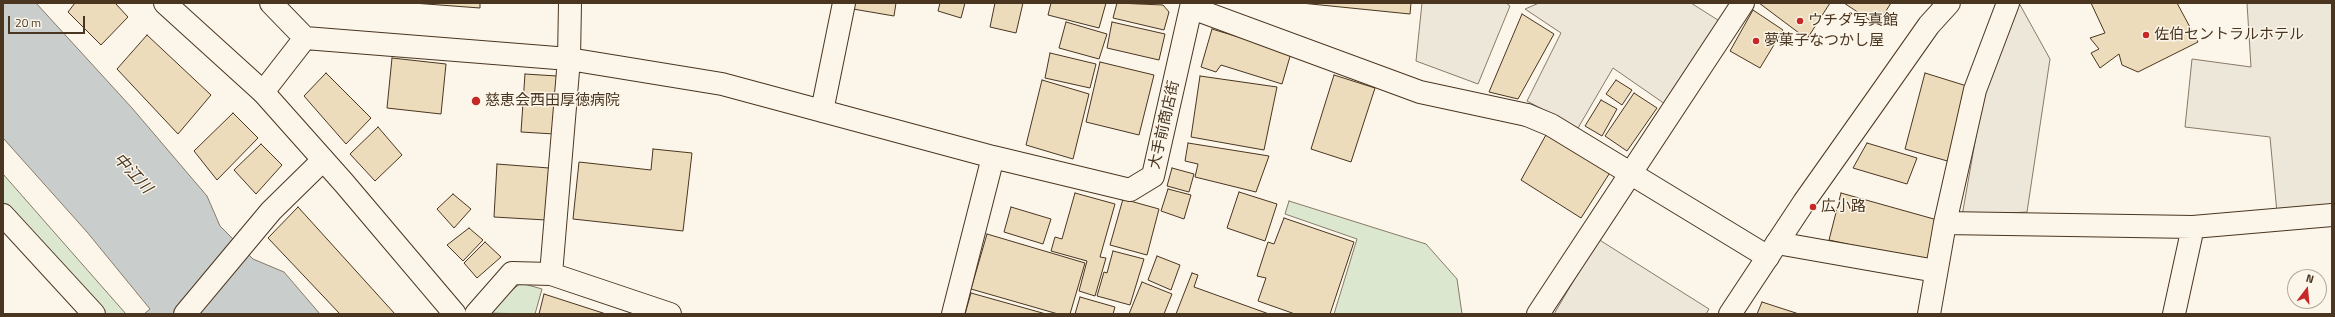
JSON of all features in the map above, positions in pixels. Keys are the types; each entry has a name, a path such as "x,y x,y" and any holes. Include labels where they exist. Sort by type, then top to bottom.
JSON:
{"street":[{"path":"165,3 263,92 455,314"},
{"path":"263,92 305,38 271,3"},
{"path":"552,274 569,59 570,3"},
{"path":"822,111 844,3"},
{"path":"1538,314 1743,3"},
{"path":"1730,314 1772,250 1930,24 1949,3"},
{"path":"1929,314 1945,223 1975,90 2008,3"},
{"path":"1186,5 1420,92 1527,115 1551,125 1629,174 1772,250 1936,271"},
{"name":"大手前商店街","path":"305,38 569,59 722,84 993,157 1130,190 1153,176 1186,5"},
{"path":"953,314 993,157"},
{"path":"185,314 271,211 323,160"},
{"path":"3,215 94,314"},
{"path":"1945,223 2193,227 2332,215"},
{"path":"2174,314 2193,227"},
{"path":"476,314 512,272 552,274 670,314"}],"green space":[{"path":"3,174 126,314 98,314 3,208"},
{"path":"1289,201 1426,244 1457,279 1462,314 1334,314 1357,239 1285,214"},
{"path":"521,283 542,289 535,314 483,313"}],"shaded area":[{"path":"1422,3 1506,3 1510,6 1478,84 1416,61"},
{"path":"1539,3 1691,3 1721,22 1665,104 1613,68 1578,128 1527,101 1561,33 1525,9"},
{"path":"2019,3 2050,59 2027,212 1962,216 1985,85"},
{"path":"2247,3 2332,3 2332,208 2277,213 2270,137 2185,127 2192,59 2251,67"},
{"path":"1598,239 1709,309 1706,314 1554,314"}],"water":[{"name":"中江川","path":"3,3 36,3 132,108 207,196 220,226 253,259 284,272 320,314 144,314 150,309 87,232 3,138"}],"building":[{"path":"75,3 115,3 128,17 101,45 68,12"},
{"path":"413,3 480,3 480,8"},
{"path":"854,3 896,3 894,16 853,9"},
{"path":"940,3 965,3 961,18 938,11"},
{"path":"995,3 1023,3 1016,33 990,27"},
{"path":"1051,3 1106,3 1099,28 1048,15"},
{"path":"1117,3 1163,5 1169,12 1164,30 1113,18"},
{"path":"1301,3 1411,3 1410,14"},
{"name":"ウチダ写真館","path":"1759,3 1830,3 1807,39"},
{"name":"ウチダ写真館","path":"1844,3 1891,3 1877,25"},
{"name":"佐伯セントラルホテル","path":"2091,3 2177,3 2198,42 2138,72 2122,65 2119,54 2100,68 2091,53 2099,49 2090,38 2105,33"},
{"name":"夢菓子なつかし屋","path":"1753,10 1783,30 1760,68 1730,51"},
{"path":"1522,14 1554,34 1518,99 1489,92"},
{"path":"1066,22 1107,34 1099,59 1059,48"},
{"path":"1112,22 1165,34 1159,60 1107,48"},
{"path":"1212,29 1291,53 1282,84 1221,65 1216,72 1201,67"},
{"path":"147,35 211,95 178,134 117,69"},
{"path":"1050,53 1096,64 1090,88 1045,78"},
{"path":"392,58 446,64 441,114 387,108"},
{"path":"1100,62 1154,75 1139,135 1086,122"},
{"path":"326,73 371,118 346,144 304,96"},
{"path":"1925,73 1970,87 1951,162 1905,149"},
{"path":"525,74 557,76 554,134 521,132"},
{"path":"1334,75 1375,88 1351,162 1311,149"},
{"path":"1200,76 1277,87 1264,150 1191,137"},
{"path":"1042,80 1089,94 1073,159 1026,145"},
{"path":"1616,80 1632,90 1622,105 1606,94"},
{"path":"1634,93 1657,108 1627,151 1605,136"},
{"path":"1601,100 1617,109 1602,136 1585,126"},
{"path":"233,113 258,138 217,180 194,151"},
{"path":"378,127 402,155 375,181 350,154"},
{"path":"1547,133 1611,171 1581,218 1521,180"},
{"path":"1188,143 1269,156 1256,192 1195,177 1198,164 1185,161"},
{"path":"1867,143 1917,158 1907,184 1853,168"},
{"path":"261,144 282,165 256,194 234,170"},
{"path":"653,149 692,153 683,231 573,219 579,162 651,170"},
{"path":"497,164 549,168 546,220 494,217"},
{"path":"1172,168 1194,174 1189,192 1167,186"},
{"path":"1168,189 1191,195 1184,219 1161,211"},
{"path":"1239,192 1277,204 1265,241 1227,228"},
{"path":"1075,193 1115,204 1100,257 1106,258 1095,296 1079,291 1087,261 1051,251 1055,237 1062,239"},
{"path":"1841,193 1941,221 1929,262 1829,240"},
{"path":"453,194 471,209 454,228 437,209"},
{"path":"1123,199 1159,209 1147,255 1110,245"},
{"path":"298,207 395,314 340,314 268,238"},
{"path":"1011,207 1051,219 1043,244 1004,232"},
{"path":"1284,218 1354,242 1330,314 1295,314 1258,301 1266,278 1257,276 1268,242 1274,244"},
{"path":"469,228 483,240 463,261 447,245"},
{"path":"987,234 1085,263 1070,314 1058,314 971,289"},
{"path":"485,242 501,257 477,278 464,263"},
{"path":"1113,251 1144,259 1130,305 1097,296 1104,272 1107,273"},
{"path":"1157,256 1180,265 1171,290 1148,280"},
{"path":"1192,273 1198,275 1194,287 1269,314 1176,314"},
{"path":"1142,282 1172,294 1164,314 1129,314"},
{"path":"971,293 1046,314 965,314"},
{"path":"544,294 606,314 539,314"},
{"path":"1080,297 1115,307 1113,314 1075,314"},
{"path":"1762,302 1799,314 1757,314"}],"place":[{"name":"ウチダ写真館","path":"1800,21"},
{"name":"佐伯セントラルホテル","path":"2146,35"},
{"name":"夢菓子なつかし屋","path":"1756,41"},
{"name":"慈恵会西田厚徳病院","path":"476,101"},
{"name":"広小路","path":"1813,207"}]}
